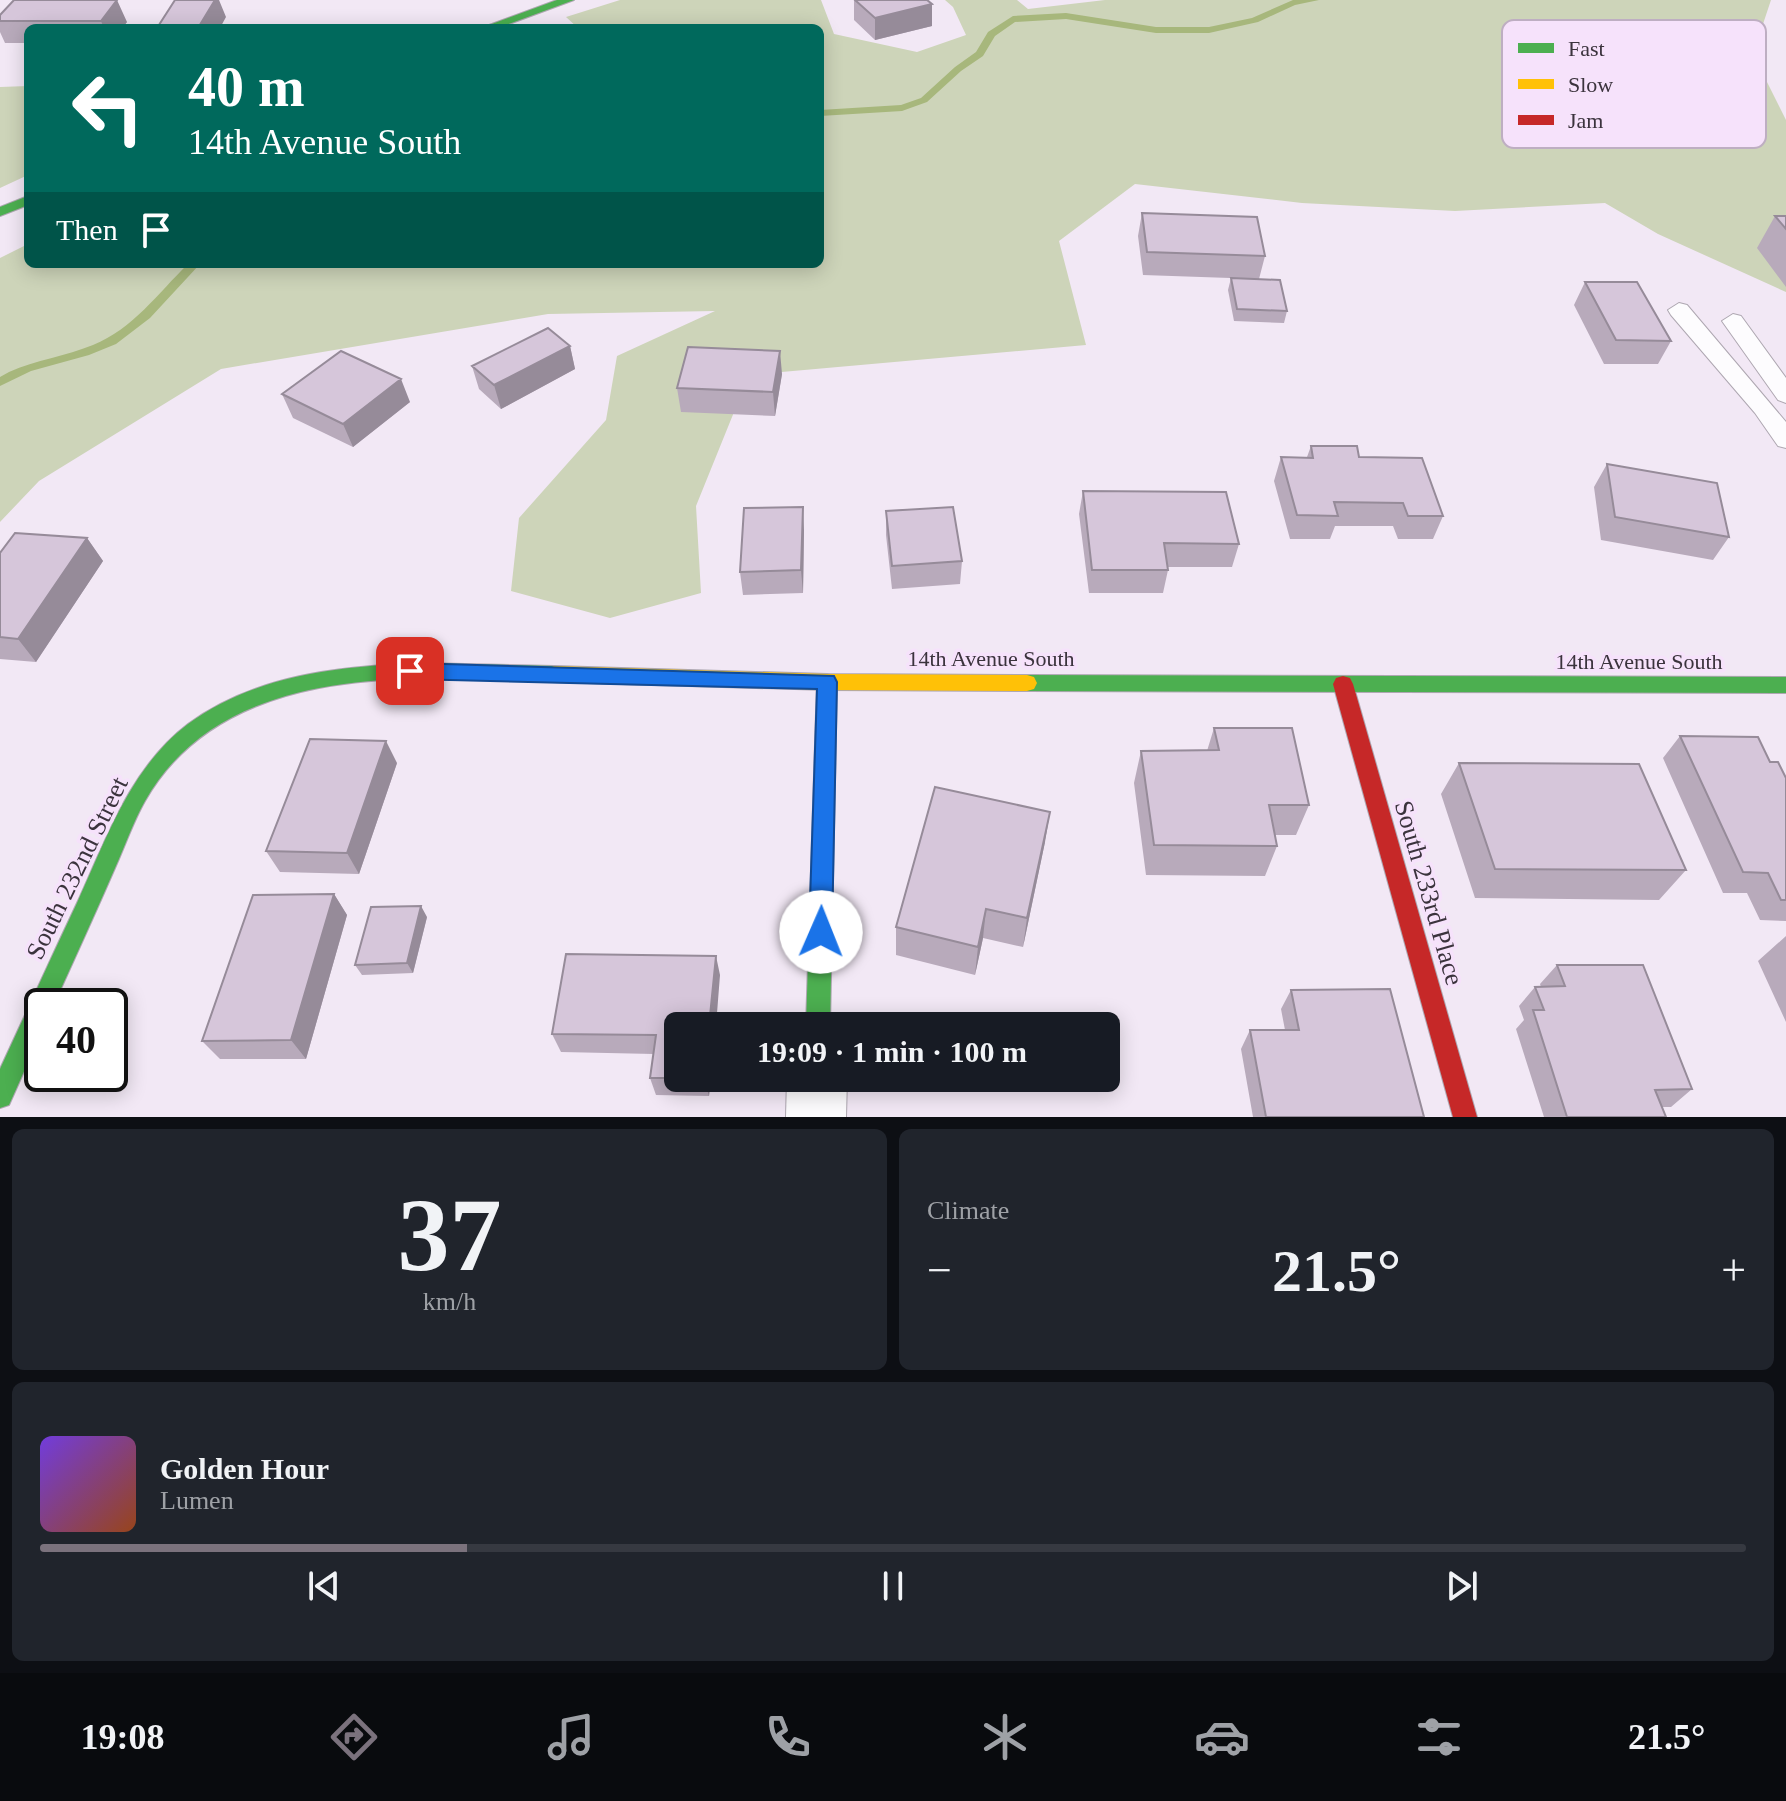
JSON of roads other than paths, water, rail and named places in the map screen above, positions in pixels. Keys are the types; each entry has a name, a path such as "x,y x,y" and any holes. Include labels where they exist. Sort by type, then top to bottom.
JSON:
{"street":[{"path":"499,24 568,0"},
{"path":"0,212 24,202"},
{"name":"14th Avenue South","path":"205,723 263,696 327,678 437,670 827,682 1343,684 1781,694"},
{"path":"818,1012 827,682"},
{"name":"South 233rd Place","path":"1343,684 1465,1117"},
{"name":"South 232nd Street","path":"0,1096 138,794 171,753 205,723"},
{"path":"816,1117 817,1092"}],"lane":[{"path":"1679,310 1763,407 1786,440"},
{"path":"1733,321 1786,395"}],"waterway":[{"path":"824,113 902,108 924,100 980,54 991,34 1013,19 1066,16 1156,30 1209,30 1255,20 1293,3 1315,0"},
{"path":"0,382 13,374 85,353 112,341 146,315 190,268"}]}
